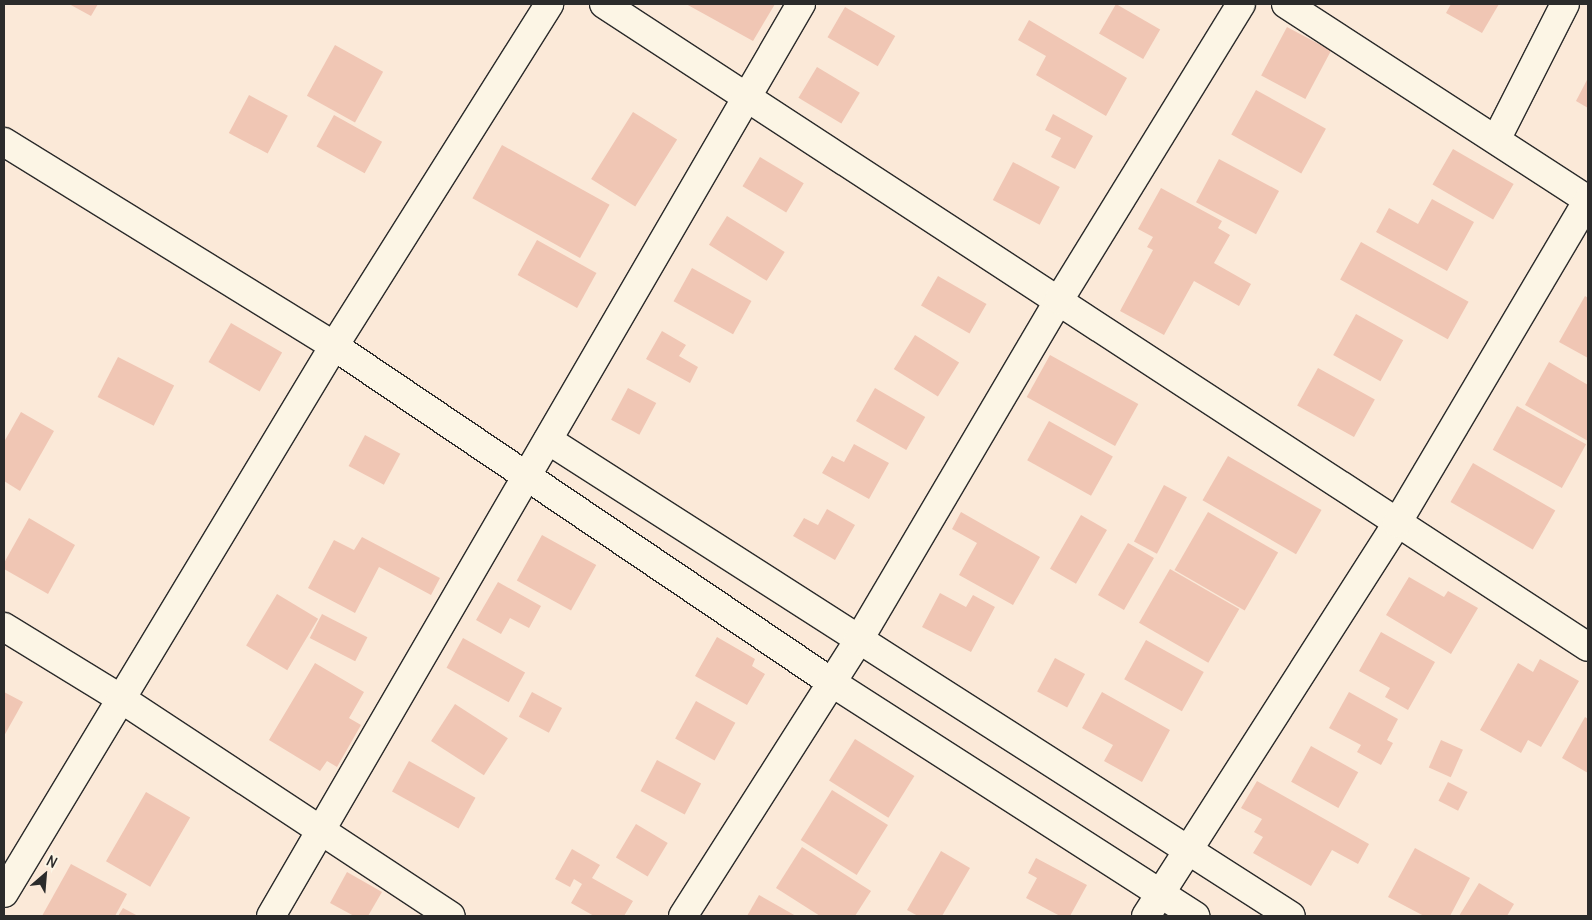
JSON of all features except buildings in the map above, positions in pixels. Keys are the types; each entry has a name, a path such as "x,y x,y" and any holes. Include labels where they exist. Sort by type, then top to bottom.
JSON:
{"street":[{"path":"4,893 334,346 549,4"},
{"path":"604,4 1588,647"},
{"path":"271,916 801,4"},
{"path":"683,916 858,641 1059,300 1241,4"},
{"path":"1146,916 1397,523 1588,200 1496,138 1286,4"},
{"path":"1496,138 1565,4"},
{"path":"4,142 334,346 831,682 1195,916"},
{"path":"548,440 858,641 1291,916"},
{"path":"4,627 120,698 319,832 450,916"}]}
